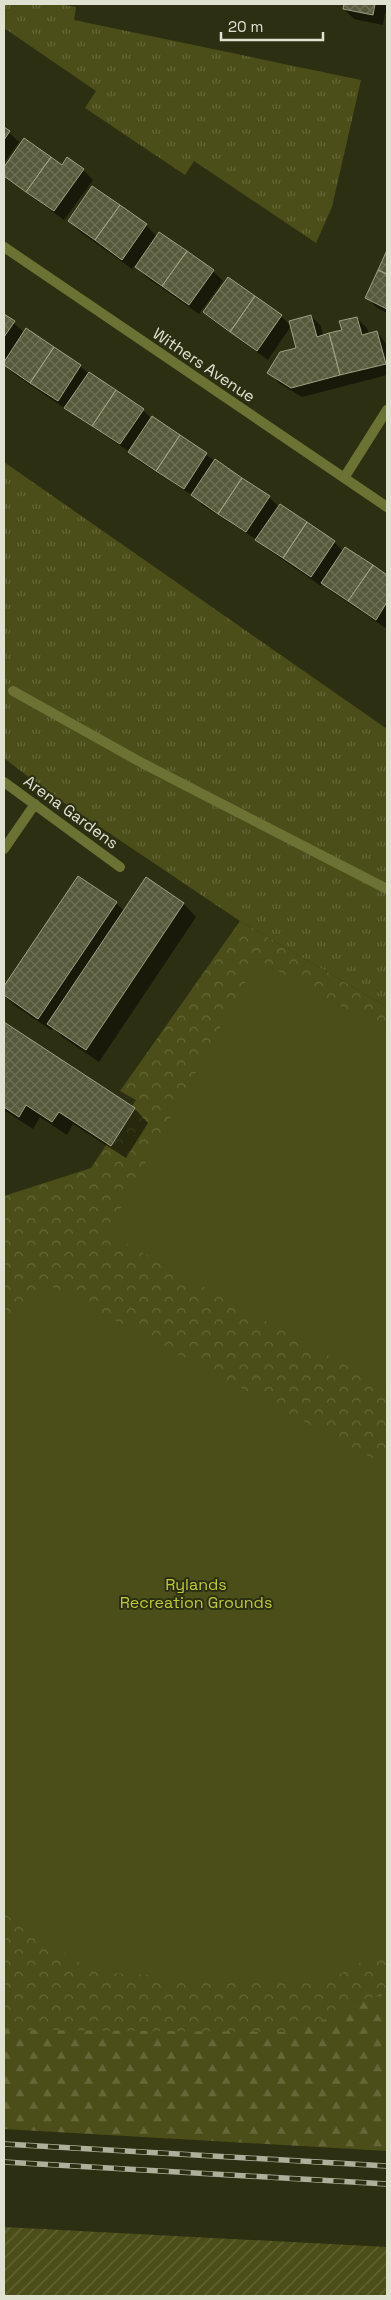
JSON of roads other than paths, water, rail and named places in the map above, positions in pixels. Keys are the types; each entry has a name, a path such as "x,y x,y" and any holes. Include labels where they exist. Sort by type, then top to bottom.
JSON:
{"street":[{"name":"Withers Avenue","path":"4,247 387,508"},
{"path":"344,478 387,410"},
{"path":"13,690 144,764 387,889"},
{"name":"Arena Gardens","path":"4,782 120,867"},
{"path":"4,849 34,804"}],"railway":[{"path":"4,2144 387,2166"},
{"path":"4,2162 387,2184"}],"park label":[{"name":"Rylands Recreation Grounds","path":"196,1593"}]}
